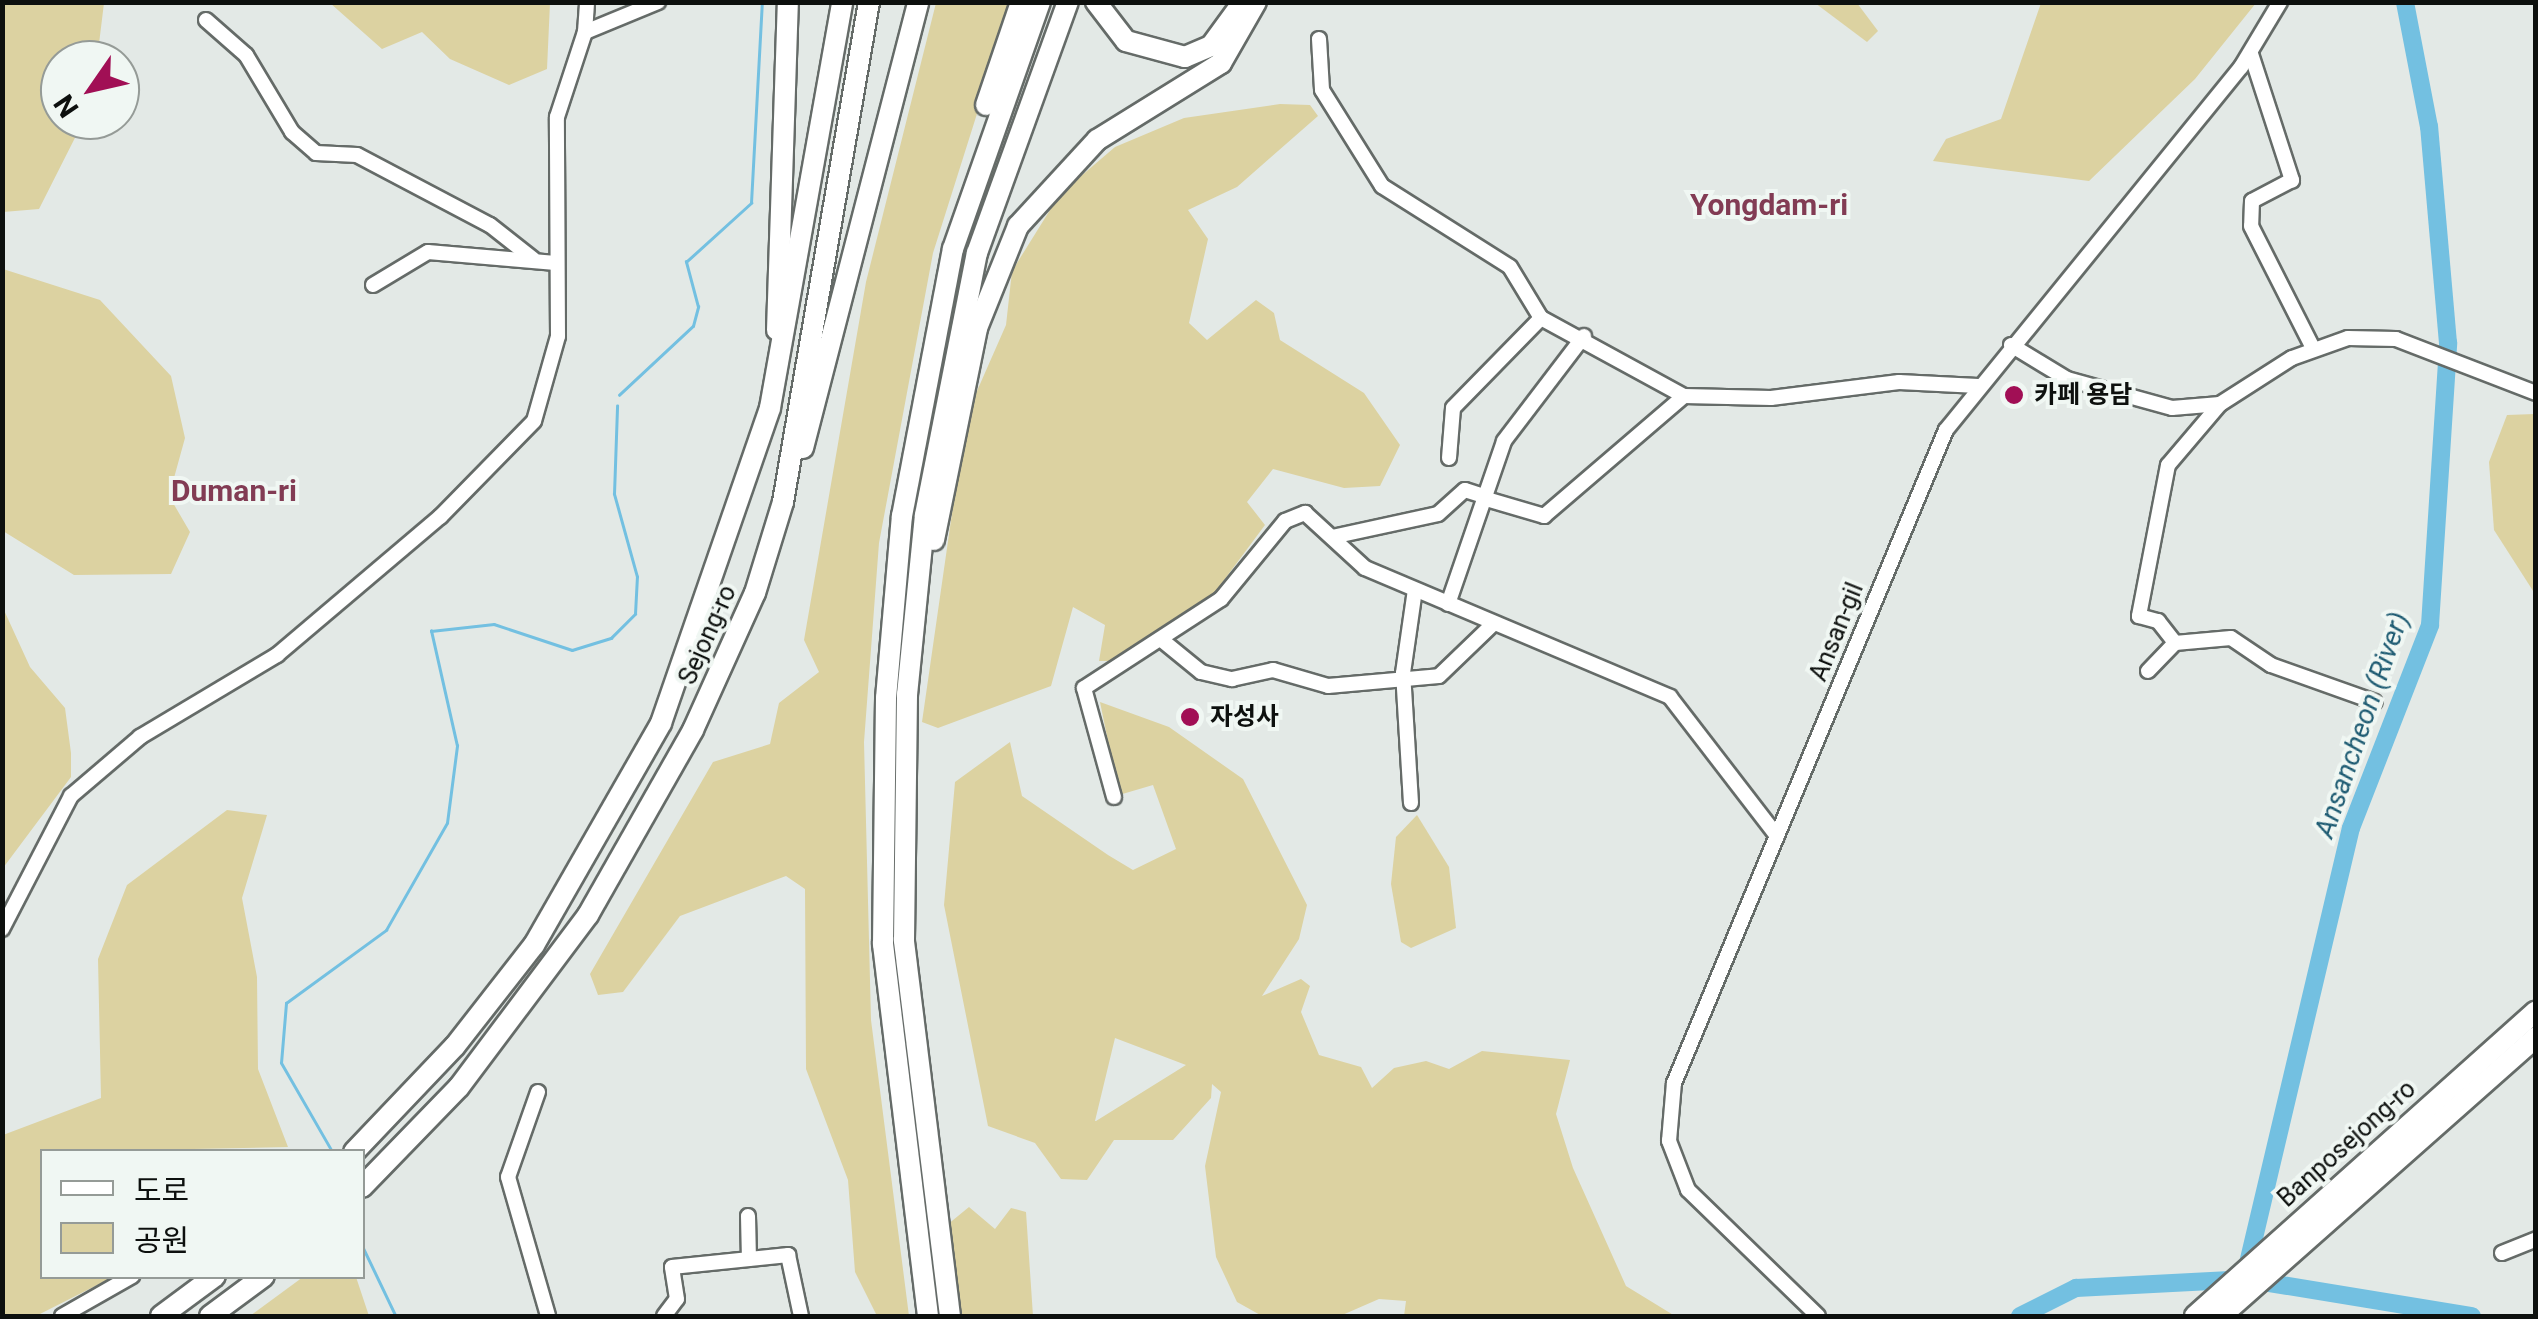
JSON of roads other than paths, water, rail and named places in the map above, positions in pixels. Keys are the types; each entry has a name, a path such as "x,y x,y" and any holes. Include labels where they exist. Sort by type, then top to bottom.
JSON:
{"highway":[{"path":"770,408 788,2"},
{"path":"784,502 820,405 918,2"},
{"path":"928,1316 892,1066 882,830 902,516 953,249 1021,2"},
{"path":"953,249 1040,2"},
{"path":"950,1316 904,940 907,695 925,515 977,253 1068,2"},
{"path":"1096,2 1126,42 1185,57 1210,46 1243,2"},
{"path":"907,695 993,274 1050,181 1097,140 1221,63 1256,2"},
{"name":"Sejong-ro","path":"357,1149 534,945 609,818 668,706 770,408 841,9"},
{"name":"Sejong-ro","path":"365,1184 471,1072 608,884 701,713 784,502 867,12"},
{"name":"Banposejong-ro","path":"2222,1316 2326,1208 2536,1011"},
{"name":"Banposejong-ro","path":"2195,1316 2536,1037"},
{"path":"161,1316 211,1279"},
{"path":"210,1316 260,1279"},
{"path":"232,1316 262,1279"}],"street":[{"path":"2,928 71,796 140,737 277,654 440,517 534,421 554,372 556,263 551,155 585,32 587,2"},
{"path":"585,32 658,2"},
{"name":"Ansan-gil","path":"1818,1316 1703,1211 1669,1142 1674,1083 1924,478 1978,386 2251,54 2280,2"},
{"path":"206,20 246,55 292,132 316,153 357,155 490,225 533,259"},
{"path":"1320,39 1322,90 1382,186 1510,267 1542,318 1584,336 1684,396 1978,386"},
{"path":"2251,54 2292,180 2252,201 2251,226 2312,348"},
{"path":"373,285 428,252 556,263"},
{"path":"1450,458 1454,408 1542,318"},
{"path":"1448,604 1483,497 1518,414 1584,336"},
{"path":"2175,643 2139,616 2140,601 2168,465 2220,404 2312,348 2370,337 2428,350 2536,393"},
{"path":"2011,345 2032,363 2130,400 2220,404"},
{"path":"1332,537 1438,514 1466,490 1544,516 1684,396"},
{"path":"1114,797 1084,688 1163,641 1222,598 1291,517 1315,516 1365,568 1670,697 1777,836"},
{"path":"1411,804 1404,678 1414,590"},
{"path":"1163,641 1201,672 1232,678 1255,668 1328,686 1440,676 1493,624"},
{"path":"2148,671 2175,643 2231,638 2271,665 2375,702"},
{"path":"538,1092 508,1177 548,1316"},
{"path":"350,1149 375,1132"},
{"path":"748,1216 749,1259"},
{"path":"2502,1252 2536,1239"},
{"path":"664,1316 677,1299 672,1267 788,1255 801,1316"},
{"path":"62,1316 127,1279"}],"waterway":[{"path":"619,395 693,326 698,307 686,262 751,203 762,2"},
{"name":"Ansancheon (River)","path":"2245,1276 2351,828 2430,625 2448,343 2429,127 2405,2"},
{"path":"330,1149 281,1063 286,1003 386,930 447,823 457,746 431,631 494,624 572,650 611,638 635,614 637,577 614,494 617,406"},
{"path":"365,1251 396,1316"},
{"name":"Ansancheon (River)","path":"2020,1316 2076,1288 2245,1279 2472,1316"}],"place":[{"name":"카페 용담","path":"2014,395"},
{"name":"자성사","path":"1190,717"}],"district":[{"name":"Yongdam-ri","path":"1769,205"},
{"name":"Duman-ri","path":"234,491"}]}
